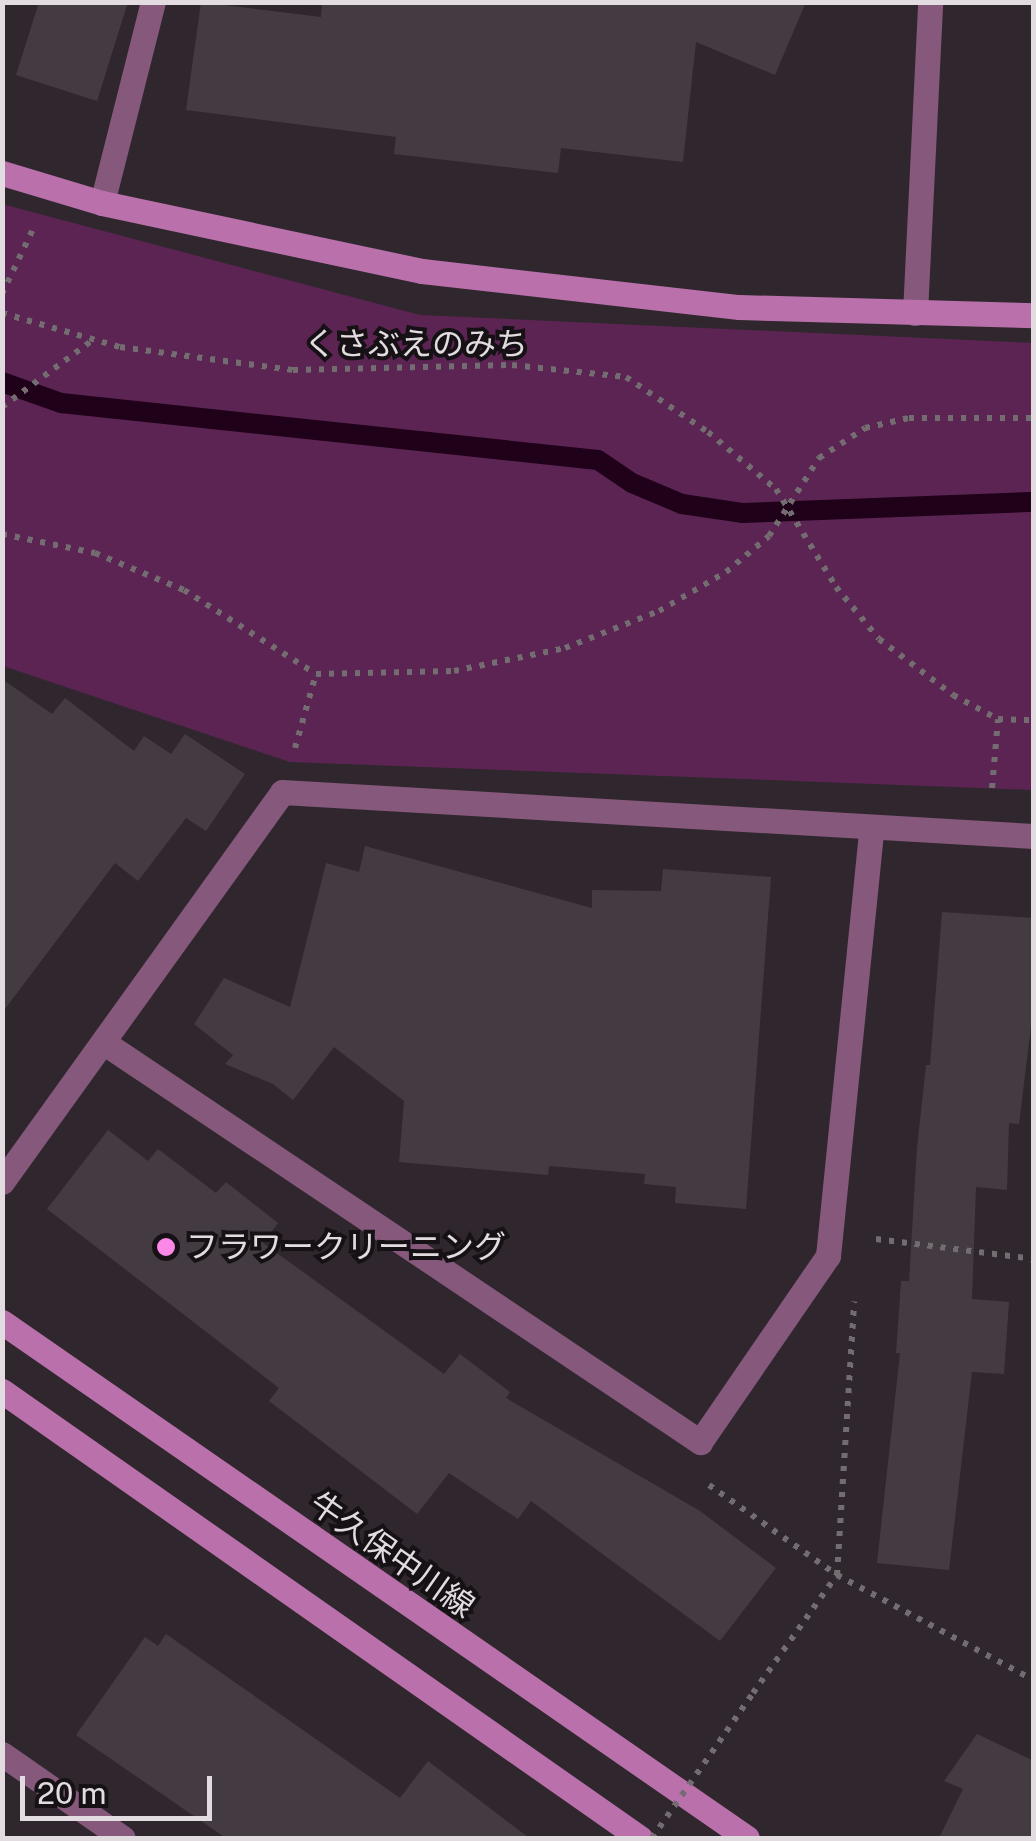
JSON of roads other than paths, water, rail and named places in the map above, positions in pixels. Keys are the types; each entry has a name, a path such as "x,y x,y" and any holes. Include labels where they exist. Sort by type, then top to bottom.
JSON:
{"street":[{"path":"102,202 153,2"},
{"path":"915,313 930,2"},
{"path":"2,173 102,202 422,270 739,307 1034,316"},
{"path":"2,1182 282,792 871,830 1034,836"},
{"path":"102,1042 700,1442 828,1256 871,830"},
{"name":"牛久保中川線","path":"2,1322 747,1838"},
{"path":"2,1391 640,1838"},
{"path":"2,1754 123,1838"}],"waterway":[{"path":"2,382 61,403 598,460 632,483 682,504 743,513 1034,502"}],"place":[{"name":"フラワークリーニング","path":"166,1247"}]}
